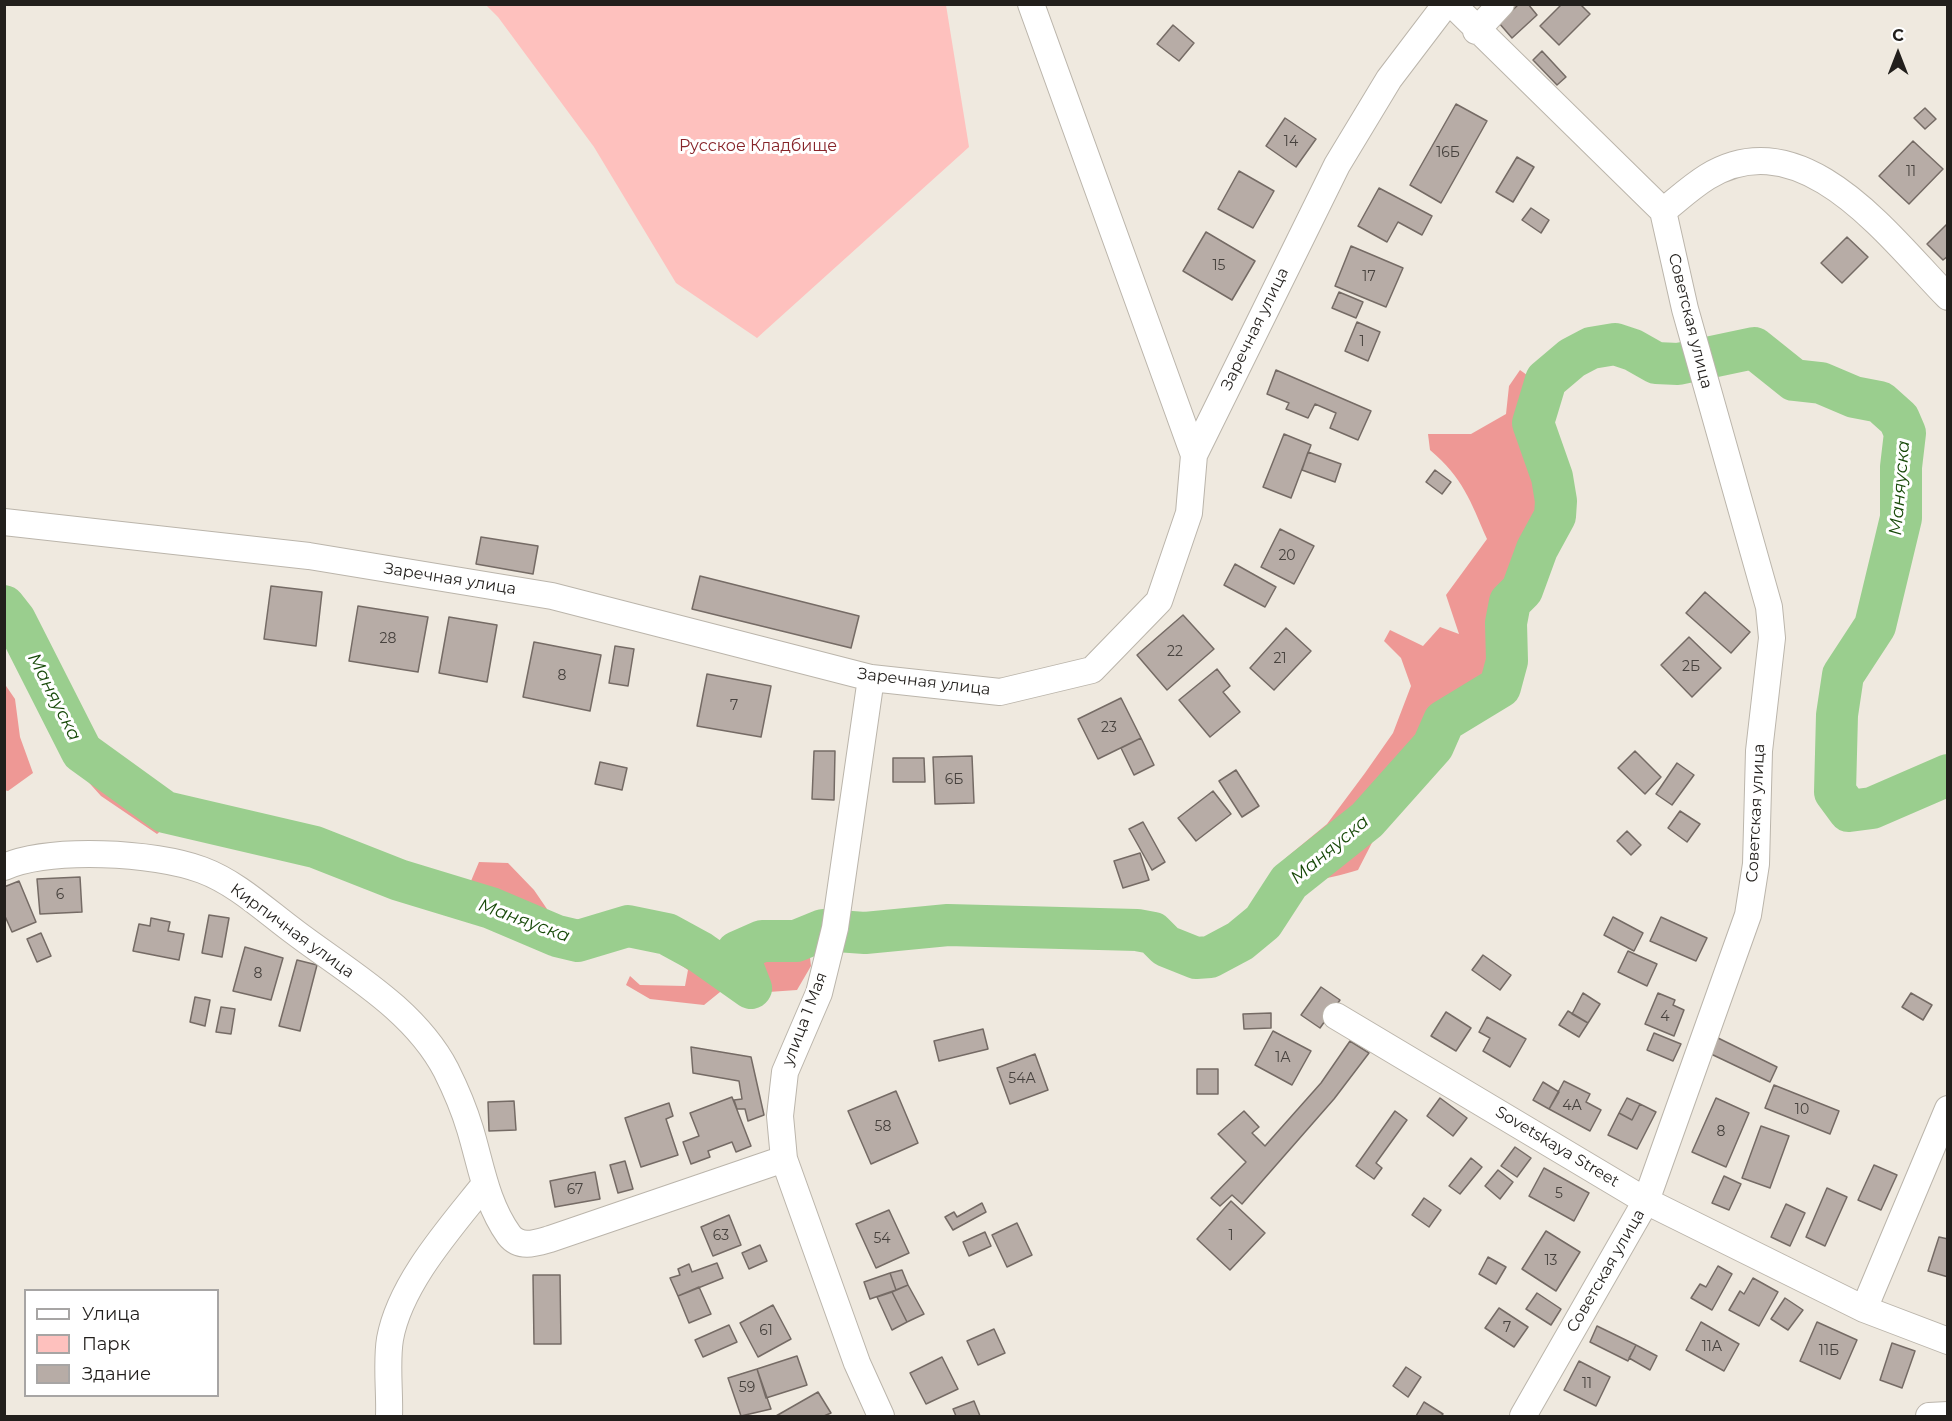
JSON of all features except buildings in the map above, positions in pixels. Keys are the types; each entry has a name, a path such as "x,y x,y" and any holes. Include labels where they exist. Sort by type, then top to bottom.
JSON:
{"street":[{"path":"1030,4 1194,455"},
{"name":"Заречная улица","path":"4,522 309,555 552,596 871,678 999,692 1092,670 1159,601 1189,513 1194,455 1337,165 1389,79 1446,4"},
{"path":"1452,4 1476,31 1663,211 1708,176 1739,164 1767,162 1797,166 1851,198 1947,297"},
{"path":"1476,31 1501,4"},
{"name":"Советская улица","path":"1523,1416 1646,1201 1748,915 1756,864 1759,751 1772,638 1769,607 1684,309 1663,211"},
{"name":"улица 1 Мая","path":"871,678 835,928 819,993 785,1072 780,1116 783,1159 857,1364 881,1416"},
{"name":"Кирпичная улица","path":"4,867 66,853 166,861 201,870 246,895 396,1008 423,1036 446,1069 470,1126 491,1205 511,1238 520,1244 530,1244 783,1159"},
{"name":"Sovetskaya Street","path":"1336,1016 1646,1201 1864,1309 1947,1341"},
{"path":"1864,1309 1947,1109"},
{"path":"389,1416 390,1338 404,1300 432,1250 485,1184"},
{"path":"1929,1416 1947,1414"}],"green space":[{"name":"Русское Кладбище","path":"486,5 946,5 969,147 757,338 676,283 594,147 498,17"}],"shaded area":[{"path":"1520,370 1538,383 1542,390 1527,432 1545,491 1544,523 1501,672 1376,835 1358,870 1316,880 1285,876 1276,871 1287,857 1327,824 1393,733 1411,686 1401,658 1384,641 1390,630 1423,646 1440,627 1459,634 1446,595 1487,539 1458,480 1430,450 1428,434 1471,434 1506,414 1509,386"},
{"path":"4,601 9,603 41,641 57,689 139,787 174,820 157,834 101,796 65,756 5,641"},
{"path":"4,683 15,699 20,737 33,773 8,791 4,790"},
{"path":"479,862 508,863 534,890 547,909 533,934 494,927 477,920 460,907"},
{"path":"774,947 809,949 811,966 797,990 754,993 725,988 704,1005 650,999 626,985 630,976 640,985 685,986 688,970 675,961 668,951 705,963 731,977 749,973 735,960 753,949"}],"waterway":[{"name":"Маняуска","path":"4,606 15,620 82,752 165,812 315,847 399,880 491,908 557,936 578,941 628,926 667,934 700,952 751,988 737,952 762,941 796,941 823,930 865,933 948,925 1137,930 1153,933 1166,946 1196,958 1210,957 1240,941 1263,922 1289,882 1367,820 1433,746 1444,721 1500,687 1507,661 1506,623 1510,602 1522,590 1537,549 1555,516 1556,501 1552,477 1533,423 1546,380 1572,358 1591,348 1615,344 1633,350 1656,363 1678,364 1754,348 1794,380 1821,383 1854,397 1880,402 1899,419 1905,433 1901,467 1901,518 1875,626 1843,675 1837,715 1835,792 1849,811 1872,808 1948,775"}]}
